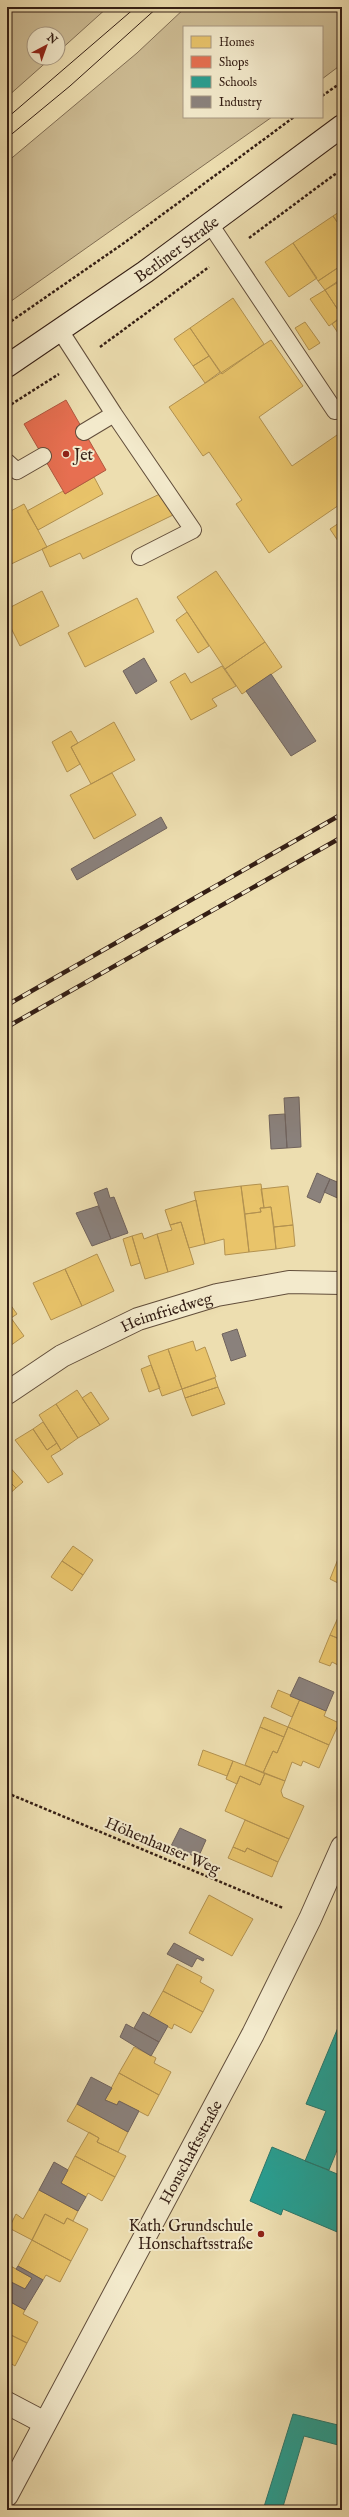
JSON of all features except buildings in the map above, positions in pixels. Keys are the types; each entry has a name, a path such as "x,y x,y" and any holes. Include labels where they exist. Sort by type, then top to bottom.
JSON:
{"street":[{"name":"Berliner Straße","path":"7,366 61,332 342,126"},
{"name":"Heimfriedweg","path":"7,1393 62,1356 138,1318 217,1295 289,1282 342,1283"},
{"name":"Honschaftsstraße","path":"7,2494 253,2034 310,1919 342,1847"},
{"path":"7,2403 45,2423"}],"lane":[{"path":"210,224 335,411"},
{"path":"61,332 114,414 193,530 140,557"},
{"path":"84,432 114,414"},
{"path":"7,462 17,471 43,456"}],"path":[{"path":"323,95 342,82"},
{"path":"7,324 124,244 293,118"},
{"path":"7,407 80,361 342,169"},
{"name":"Höhenhauser Weg","path":"7,1793 310,1919"}],"shaded area":[{"path":"7,7 108,7 66,45 66,26 26,26 26,66 42,66 7,97"},
{"path":"186,7 342,7 342,64 323,78 323,26 183,26 183,118 271,118 7,304 7,162 137,53"}],"tram line":[{"path":"7,118 136,7"},
{"path":"7,138 70,86 158,7"}],"railway":[{"path":"7,1005 342,814"},
{"path":"7,1027 342,837"}],"place":[{"name":"Jet","path":"66,454"},
{"name":"Kath. Grundschule Honschaftsstraße","path":"261,2234"}]}
